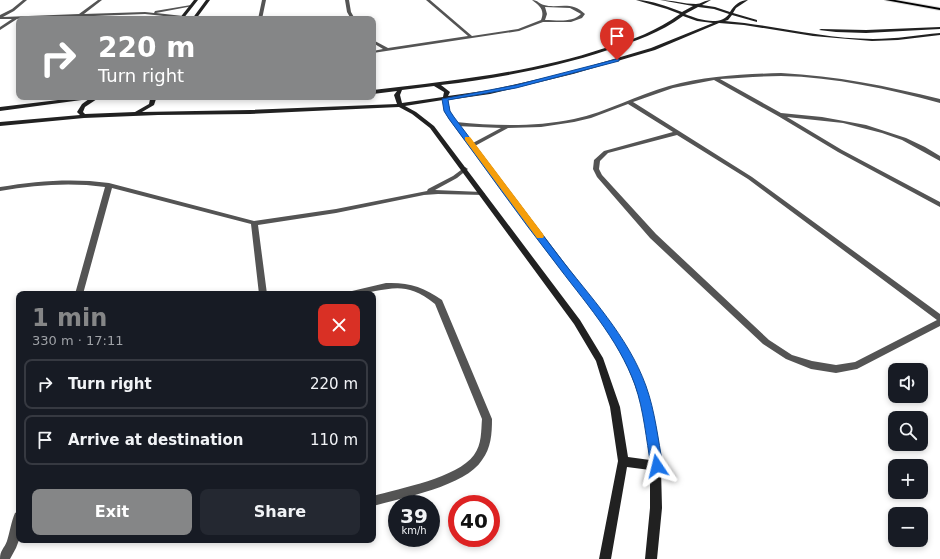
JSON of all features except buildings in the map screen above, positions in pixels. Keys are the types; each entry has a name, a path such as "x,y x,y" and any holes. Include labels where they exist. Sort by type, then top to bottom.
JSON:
{"main road":[{"path":"887,0 940,9"}],"street":[{"path":"0,17 13,10 25,0"},
{"path":"80,15 100,0"},
{"path":"184,16 196,0 208,0"},
{"path":"196,16 208,0"},
{"path":"261,16 264,0"},
{"path":"347,0 351,16"},
{"path":"428,0 471,38"},
{"path":"376,52 519,30 542,22 572,20 582,17 583,14 570,8 543,6 534,0"},
{"path":"638,0 668,8 697,20 716,23 744,24 813,35 872,40 898,39 940,34"},
{"path":"662,0 700,5 754,21 808,29"},
{"path":"376,92 515,72 596,53 673,23 682,14 709,0"},
{"path":"0,124 84,116 136,113 250,112 400,104 445,99 503,89 597,66 653,49 728,19 735,7 746,0"},
{"path":"49,16 144,13 191,6"},
{"path":"542,22 545,16 543,6"},
{"path":"144,13 167,16"},
{"path":"0,17 16,17"},
{"path":"0,29 16,18"},
{"path":"815,30 879,32 940,28"},
{"path":"376,43 388,50"},
{"path":"456,124 506,127 564,122 587,117 683,84 759,74 789,74 825,77 883,86 940,101"},
{"path":"715,79 780,115 840,151 940,205"},
{"path":"432,84 439,86 446,92 447,95 445,99 447,111 556,258 601,315 627,356 640,385 646,406 657,466 655,534 651,559"},
{"path":"400,89 396,95 400,104 419,116 432,127 465,169 577,322 600,360 615,407 623,461 605,559"},
{"path":"0,109 72,100"},
{"path":"84,116 80,112 83,106 92,100"},
{"path":"136,113 151,105 154,100"},
{"path":"630,102 750,178 940,318"},
{"path":"780,115 830,119 857,125 911,143 940,159"},
{"path":"473,145 506,127"},
{"path":"678,133 606,152 597,160 596,169 608,188 653,236 766,342 789,357 811,366 836,369 857,365 940,322"},
{"path":"424,193 455,177 465,169"},
{"path":"0,189 46,182 70,181 109,185 254,223 336,212 424,193 438,192 482,194"},
{"path":"80,291 109,185"},
{"path":"254,223 263,291"},
{"path":"364,291 391,284 405,285 418,288 430,294 439,302 487,419 488,435 483,450 473,465 463,473 449,479 376,500"},
{"path":"623,461 657,466"},
{"path":"3,559 12,544 16,529"}],"slow traffic":[{"path":"467,139 540,236"}],"route":[{"path":"617,60 571,73 490,92 445,99 447,111 451,118 473,145 556,258 601,315 627,356 640,385 646,406 657,466"}]}
